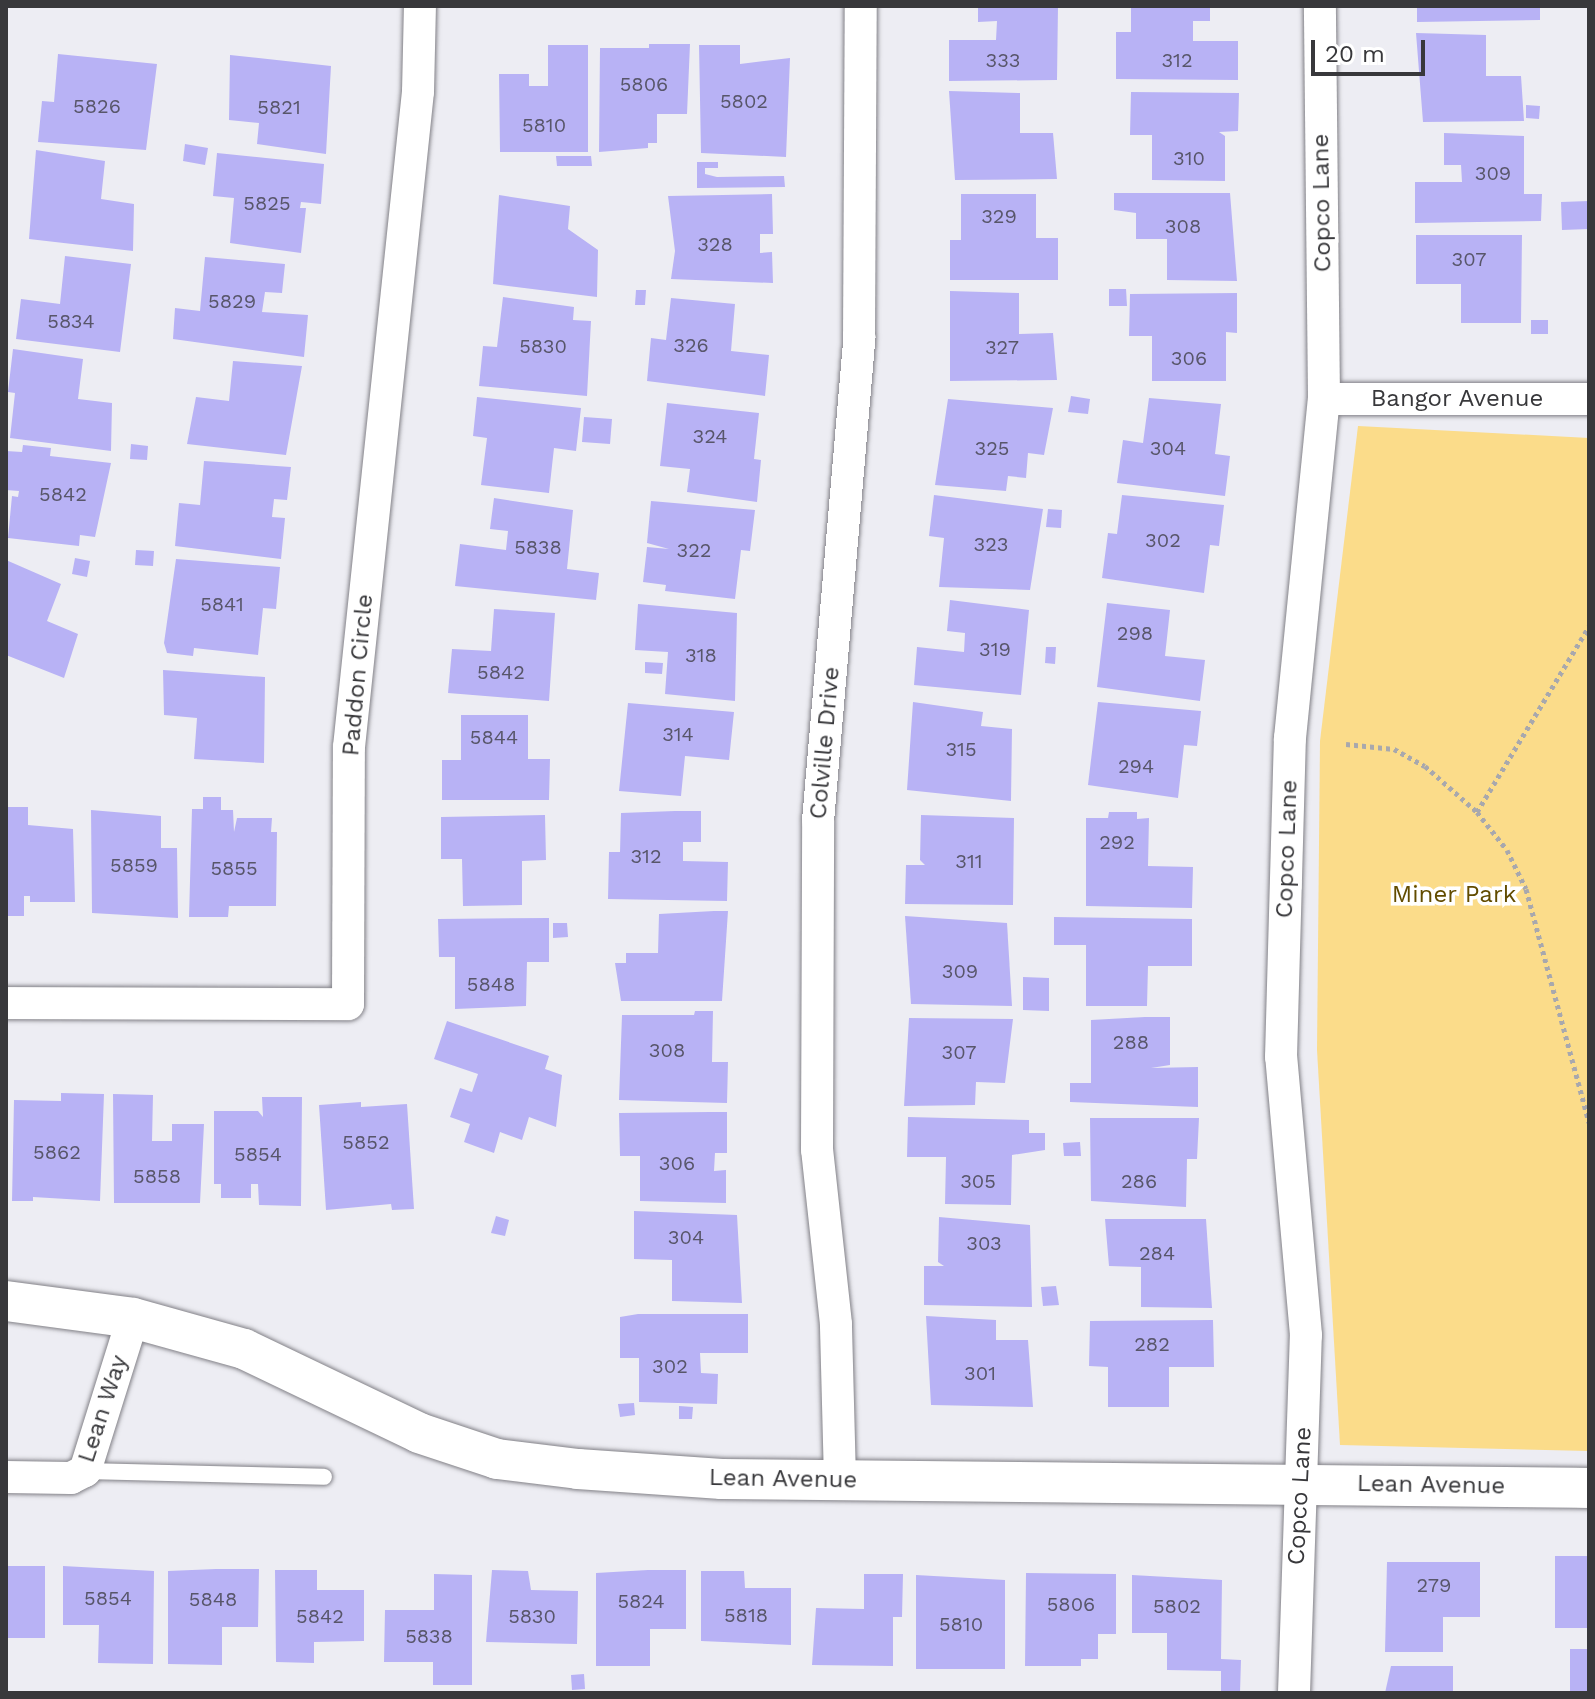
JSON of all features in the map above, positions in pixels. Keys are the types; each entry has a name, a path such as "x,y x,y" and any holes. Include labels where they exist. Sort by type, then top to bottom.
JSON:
{"street":[{"name":"Paddon Circle","path":"6,1003 348,1004 349,747 418,92 420,6"},
{"name":"Colville Drive","path":"840,1480 836,1324 817,1150 818,821 859,338 861,6"},
{"name":"Copco Lane","path":"1294,1693 1306,1335 1281,1057 1290,738 1324,399 1320,6"},
{"name":"Bangor Avenue","path":"1324,399 1589,399"},
{"name":"Lean Avenue","path":"6,1301 133,1318 244,1349 419,1433 497,1459 722,1479 1300,1482 1589,1488"},
{"name":"Lean Way","path":"6,1477 71,1478 85,1471 133,1318"}],"lane":[{"path":"85,1471 324,1477"}],"path":[{"path":"1477,812 1589,626"},
{"path":"1346,744 1394,749 1425,766 1477,812 1507,850 1526,889 1589,1123"}],"green space":[{"name":"Miner Park","path":"1358,426 1589,438 1589,1451 1340,1445 1317,1050 1320,741"}],"building":[{"path":"978,6 1058,6 1057,80 949,81 949,40 996,40 997,21 978,22"},
{"path":"1131,6 1210,6 1210,21 1193,21 1193,41 1238,41 1238,80 1116,79 1116,32 1131,32"},
{"path":"1417,6 1540,6 1540,20 1417,22"},
{"path":"1416,33 1486,35 1486,76 1521,76 1524,121 1423,122"},
{"path":"649,44 690,44 687,114 657,114 657,143 648,143 648,148 599,152 600,48 649,48"},
{"path":"548,45 588,45 588,152 500,152 499,74 529,74 529,86 548,86"},
{"path":"699,45 740,45 740,64 790,58 786,157 701,153"},
{"path":"58,54 157,64 146,150 38,142 42,101 54,102"},
{"path":"230,55 331,66 326,154 257,144 259,123 229,120"},
{"path":"949,91 1020,93 1020,133 1053,133 1057,179 955,180"},
{"path":"1131,92 1239,93 1238,131 1219,132 1225,136 1225,181 1152,180 1152,135 1130,135"},
{"path":"1526,105 1540,106 1539,119 1526,118"},
{"path":"1444,133 1524,136 1524,194 1542,194 1541,221 1415,223 1415,182 1462,182 1461,165 1444,165"},
{"path":"185,144 208,148 205,165 183,161"},
{"path":"36,150 105,161 101,199 134,204 133,251 29,239"},
{"path":"217,153 324,164 321,204 301,202 300,208 306,208 301,253 230,243 234,198 213,196"},
{"path":"556,156 591,156 592,166 557,166"},
{"path":"697,162 718,162 718,168 705,168 705,174 717,177 784,176 785,187 697,188"},
{"path":"1114,193 1230,193 1237,281 1167,280 1167,239 1136,239 1136,213 1114,210"},
{"path":"772,194 773,234 760,234 760,253 772,252 773,283 671,279 675,251 668,196"},
{"path":"961,194 1036,194 1036,238 1058,238 1058,280 950,280 950,240 961,240"},
{"path":"499,195 570,206 568,229 598,250 597,297 493,284"},
{"path":"1589,201 1589,229 1562,230 1561,202"},
{"path":"1416,235 1522,235 1521,323 1461,323 1461,284 1416,284"},
{"path":"65,256 131,264 120,352 16,339 21,299 60,304"},
{"path":"205,257 285,264 282,293 265,292 262,312 308,315 304,357 173,339 175,308 200,311"},
{"path":"1109,289 1126,289 1127,306 1109,306"},
{"path":"636,290 646,290 645,305 635,305"},
{"path":"950,291 1019,293 1019,334 1053,333 1057,380 950,381"},
{"path":"1237,293 1237,333 1226,332 1226,381 1152,381 1152,336 1129,336 1130,294"},
{"path":"503,297 574,307 573,320 591,321 587,396 479,386 483,346 497,347"},
{"path":"671,298 735,304 731,351 769,355 765,396 647,381 651,338 666,340"},
{"path":"1531,320 1548,320 1548,334 1531,334"},
{"path":"13,349 83,359 78,399 112,403 111,451 10,438 15,393 8,392"},
{"path":"233,361 302,366 286,455 187,444 196,397 229,401"},
{"path":"1071,396 1090,399 1088,414 1068,412"},
{"path":"477,397 581,408 576,451 554,448 549,493 481,485 487,438 473,436"},
{"path":"1149,398 1221,404 1215,454 1230,456 1225,496 1117,483 1123,440 1143,443"},
{"path":"948,399 1053,408 1044,455 1028,453 1026,478 1008,476 1006,491 935,485"},
{"path":"667,403 759,413 754,459 761,460 757,502 687,492 690,469 660,466"},
{"path":"584,417 612,419 610,444 582,442"},
{"path":"131,444 148,446 147,460 130,459"},
{"path":"23,445 51,448 50,456 111,463 95,537 80,535 79,546 8,538 12,496 18,497 19,491 6,490 6,451 22,452"},
{"path":"204,461 291,467 287,500 274,499 272,517 285,518 281,559 175,546 179,503 200,505"},
{"path":"934,495 1043,509 1030,590 939,587 944,538 929,536"},
{"path":"1122,495 1224,505 1219,546 1210,545 1204,593 1102,578 1108,533 1117,534"},
{"path":"494,498 573,510 567,569 599,573 596,600 455,586 460,544 506,550 508,531 490,529"},
{"path":"651,501 755,510 750,551 741,550 735,599 665,591 666,585 643,582 647,547 669,549 647,543"},
{"path":"1048,509 1062,510 1061,528 1046,527"},
{"path":"136,550 154,551 153,566 135,565"},
{"path":"75,558 90,561 87,577 72,574"},
{"path":"176,559 280,567 276,609 263,608 258,655 194,648 193,656 167,653 164,643"},
{"path":"6,560 61,584 47,621 78,634 64,678 6,655"},
{"path":"950,600 1029,610 1021,695 914,685 917,647 964,652 965,633 947,631"},
{"path":"1107,603 1170,610 1165,656 1205,660 1200,701 1097,687"},
{"path":"638,604 737,613 735,701 665,694 668,652 635,650"},
{"path":"494,609 555,613 549,701 448,693 452,649 491,651"},
{"path":"1046,647 1056,647 1055,664 1045,663"},
{"path":"645,662 663,663 662,674 645,673"},
{"path":"163,670 265,677 264,763 194,759 197,718 164,715"},
{"path":"913,702 983,712 981,726 1012,729 1011,801 907,790"},
{"path":"1098,702 1201,711 1197,746 1184,745 1178,798 1088,785"},
{"path":"628,703 734,712 729,760 685,756 681,796 619,791"},
{"path":"461,715 528,715 528,759 550,759 549,800 442,800 442,760 461,760"},
{"path":"203,797 221,797 221,810 233,810 234,832 237,818 272,818 271,832 277,832 276,906 229,906 228,917 189,917 192,809 203,809"},
{"path":"6,807 28,807 28,825 73,829 75,902 30,902 30,896 24,896 24,916 6,916"},
{"path":"91,810 161,816 161,848 177,848 178,918 92,913"},
{"path":"701,811 701,842 683,842 683,861 728,862 727,901 608,899 609,852 620,852 621,813"},
{"path":"1109,812 1137,812 1137,819 1149,818 1148,866 1193,867 1192,908 1086,906 1086,818 1108,818"},
{"path":"545,815 546,860 522,861 522,905 463,906 462,859 441,859 441,817"},
{"path":"921,815 1014,818 1013,905 905,904 906,865 925,865 920,860"},
{"path":"728,911 722,1001 621,1001 615,963 626,963 626,953 658,953 659,914"},
{"path":"905,916 1007,923 1012,1006 911,1004"},
{"path":"1054,917 1192,919 1192,966 1148,966 1147,1006 1086,1006 1086,945 1054,945"},
{"path":"549,918 549,962 527,962 526,1006 455,1009 455,957 439,957 438,919"},
{"path":"553,923 567,923 568,937 553,938"},
{"path":"1023,977 1049,978 1049,1011 1023,1010"},
{"path":"695,1011 713,1011 712,1062 728,1062 727,1103 619,1100 622,1015 694,1015"},
{"path":"1170,1017 1170,1065 1151,1068 1198,1067 1198,1107 1070,1102 1070,1083 1091,1083 1091,1020"},
{"path":"909,1018 1013,1019 1005,1083 976,1082 975,1105 904,1106"},
{"path":"447,1021 549,1056 545,1069 562,1075 556,1127 529,1117 522,1140 500,1132 494,1153 464,1142 470,1124 450,1117 460,1088 472,1092 478,1074 434,1059"},
{"path":"61,1093 104,1094 100,1201 33,1197 33,1201 12,1201 14,1100 61,1101"},
{"path":"113,1094 153,1095 152,1141 172,1141 172,1124 204,1124 200,1203 114,1203"},
{"path":"262,1097 302,1097 301,1206 259,1205 258,1184 251,1184 251,1198 221,1198 221,1184 214,1184 214,1111 258,1111 263,1117"},
{"path":"361,1102 361,1107 407,1104 414,1209 392,1210 391,1204 326,1210 319,1105"},
{"path":"727,1112 727,1153 715,1153 714,1171 726,1170 726,1203 640,1201 640,1156 620,1156 619,1113"},
{"path":"908,1117 1029,1120 1029,1133 1045,1133 1045,1150 1012,1155 1011,1205 945,1204 946,1157 907,1157"},
{"path":"1090,1118 1199,1118 1197,1159 1187,1159 1186,1207 1091,1201"},
{"path":"1080,1142 1081,1156 1064,1156 1063,1143"},
{"path":"634,1211 737,1215 742,1303 672,1301 672,1260 634,1259"},
{"path":"496,1216 509,1220 505,1236 491,1233"},
{"path":"939,1217 1030,1225 1032,1307 924,1305 924,1266 944,1266 938,1262"},
{"path":"1105,1219 1206,1219 1212,1308 1141,1307 1141,1267 1109,1266"},
{"path":"1056,1286 1059,1305 1043,1306 1041,1287"},
{"path":"638,1314 748,1314 748,1353 700,1353 701,1373 718,1374 717,1404 639,1402 639,1358 620,1358 620,1317"},
{"path":"926,1316 996,1320 996,1340 1028,1340 1033,1407 931,1405"},
{"path":"1213,1320 1214,1367 1169,1367 1169,1407 1108,1407 1108,1367 1089,1366 1090,1321"},
{"path":"634,1403 635,1415 620,1417 618,1404"},
{"path":"679,1406 693,1407 692,1419 679,1419"},
{"path":"1555,1556 1589,1556 1589,1628 1555,1628"},
{"path":"1387,1562 1480,1562 1480,1617 1443,1617 1443,1652 1385,1652"},
{"path":"6,1566 45,1566 45,1638 6,1638"},
{"path":"63,1566 154,1571 153,1664 98,1663 99,1625 63,1625"},
{"path":"259,1569 258,1627 222,1627 222,1665 168,1664 168,1571"},
{"path":"275,1570 317,1570 317,1590 364,1590 364,1641 314,1642 314,1663 276,1662"},
{"path":"492,1570 528,1571 531,1590 578,1591 577,1644 486,1642"},
{"path":"686,1570 686,1629 650,1629 650,1666 596,1666 596,1573"},
{"path":"701,1571 744,1571 745,1588 791,1588 791,1645 701,1641"},
{"path":"1026,1573 1116,1574 1116,1634 1098,1634 1098,1659 1081,1659 1081,1666 1025,1666"},
{"path":"434,1574 472,1575 472,1685 433,1685 433,1662 384,1662 385,1610 434,1610"},
{"path":"864,1574 903,1574 902,1617 893,1617 893,1666 812,1665 816,1608 864,1609"},
{"path":"916,1575 1005,1580 1005,1669 916,1669"},
{"path":"1132,1575 1222,1580 1221,1659 1241,1660 1240,1693 1221,1693 1221,1671 1167,1670 1167,1633 1132,1633"},
{"path":"1570,1649 1589,1649 1589,1693 1570,1693"},
{"path":"1391,1666 1453,1666 1453,1693 1385,1693"},
{"path":"584,1674 585,1689 572,1690 571,1675"}]}
